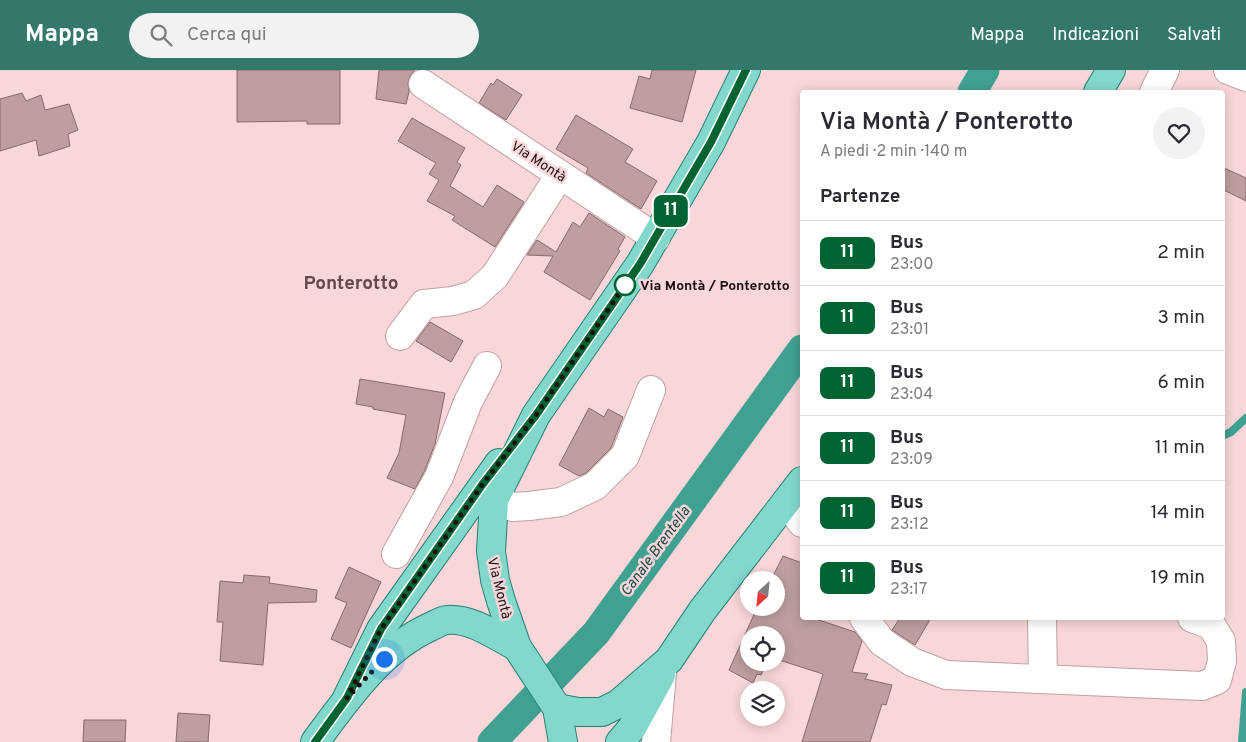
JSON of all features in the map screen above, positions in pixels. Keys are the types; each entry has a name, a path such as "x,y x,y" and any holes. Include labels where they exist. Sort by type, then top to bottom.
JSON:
{"main road":[{"name":"Via Montà","path":"519,650 496,580 491,551 494,500 536,415 656,238 711,142 746,70"},
{"path":"1099,90 1111,70"},
{"path":"347,698 381,629 482,485 536,415"},
{"path":"620,742 632,728 666,667 702,611 800,483"},
{"path":"315,742 347,698 384,659 415,633 446,620 469,622 519,650 555,706 563,742"},
{"path":"555,706 578,712 602,712 618,704 666,667"}],"street":[{"path":"1155,90 1165,70"},
{"path":"1228,70 1246,77"},
{"name":"Via Montà","path":"423,84 656,238"},
{"path":"400,336 424,304 453,301 474,294 495,276 560,175"},
{"path":"396,554 439,477 468,402 487,366"},
{"path":"494,500 513,506 561,502 595,486 625,456 651,390"},
{"path":"786,502 800,520"},
{"path":"866,620 882,642 912,662 946,675 1202,686 1217,680 1222,661 1221,641 1211,625 1197,620"},
{"path":"1042,620 1043,679"},
{"path":"656,742 666,667"}],"building":[{"path":"237,70 340,70 340,124 307,124 307,121 237,122"},
{"path":"379,70 415,70 410,76 408,83 409,92 406,104 376,99"},
{"path":"652,70 696,70 682,122 630,108 639,76 650,79"},
{"path":"497,79 522,95 506,120 479,103 491,83 493,85"},
{"path":"22,93 26,101 41,95 45,110 69,104 78,130 68,134 70,146 39,156 36,140 0,151 0,99"},
{"path":"576,115 633,149 625,162 657,181 641,209 586,173 588,168 556,149"},
{"path":"412,118 465,148 457,162 461,165 450,186 483,207 497,185 524,202 495,247 452,220 455,216 427,201 439,180 429,174 436,163 398,141"},
{"path":"1225,168 1246,178 1246,201 1225,190"},
{"path":"589,213 625,237 618,249 620,251 590,300 544,272 553,256 527,255 537,240 556,252 573,222 580,227"},
{"path":"430,322 463,341 451,362 416,341"},
{"path":"360,379 445,393 435,444 415,489 387,478 399,453 406,415 356,404"},
{"path":"589,408 604,417 608,409 623,417 611,448 586,473 579,476 559,465"},
{"path":"783,556 800,562 800,620 819,620 855,632 862,641 852,672 868,674 865,679 892,685 886,705 882,704 870,742 802,742 823,674 785,662 785,626 749,626 753,616 785,616 785,571 776,571"},
{"path":"349,567 381,582 351,648 331,639 347,603 335,598"},
{"path":"244,575 270,577 269,583 317,590 316,602 268,603 263,665 220,661 223,622 217,622 220,581 243,583"},
{"path":"899,620 930,620 915,645 892,630"},
{"path":"740,646 740,671 763,671 761,675 757,674 754,681 749,681 729,670"},
{"path":"178,713 210,715 208,742 176,742"},
{"path":"84,720 126,720 125,742 83,742"}],"waterway":[{"name":"Canale Brentella","path":"973,90 985,70"},
{"name":"Canale Brentella","path":"492,742 596,633 800,352"},
{"path":"1225,435 1231,432 1246,418"},
{"path":"1242,742 1246,692"}],"bus line":[{"name":"11","path":"315,742 347,698 381,629 482,485 536,415 640,264 711,142 746,70"}],"place":[{"name":"Via Montà / Ponterotto","path":"625,285"}],"district":[{"name":"Ponterotto","path":"351,282"}],"route":[{"path":"384,659 347,698 381,629 482,485 536,415 629,279 625,285"}]}
